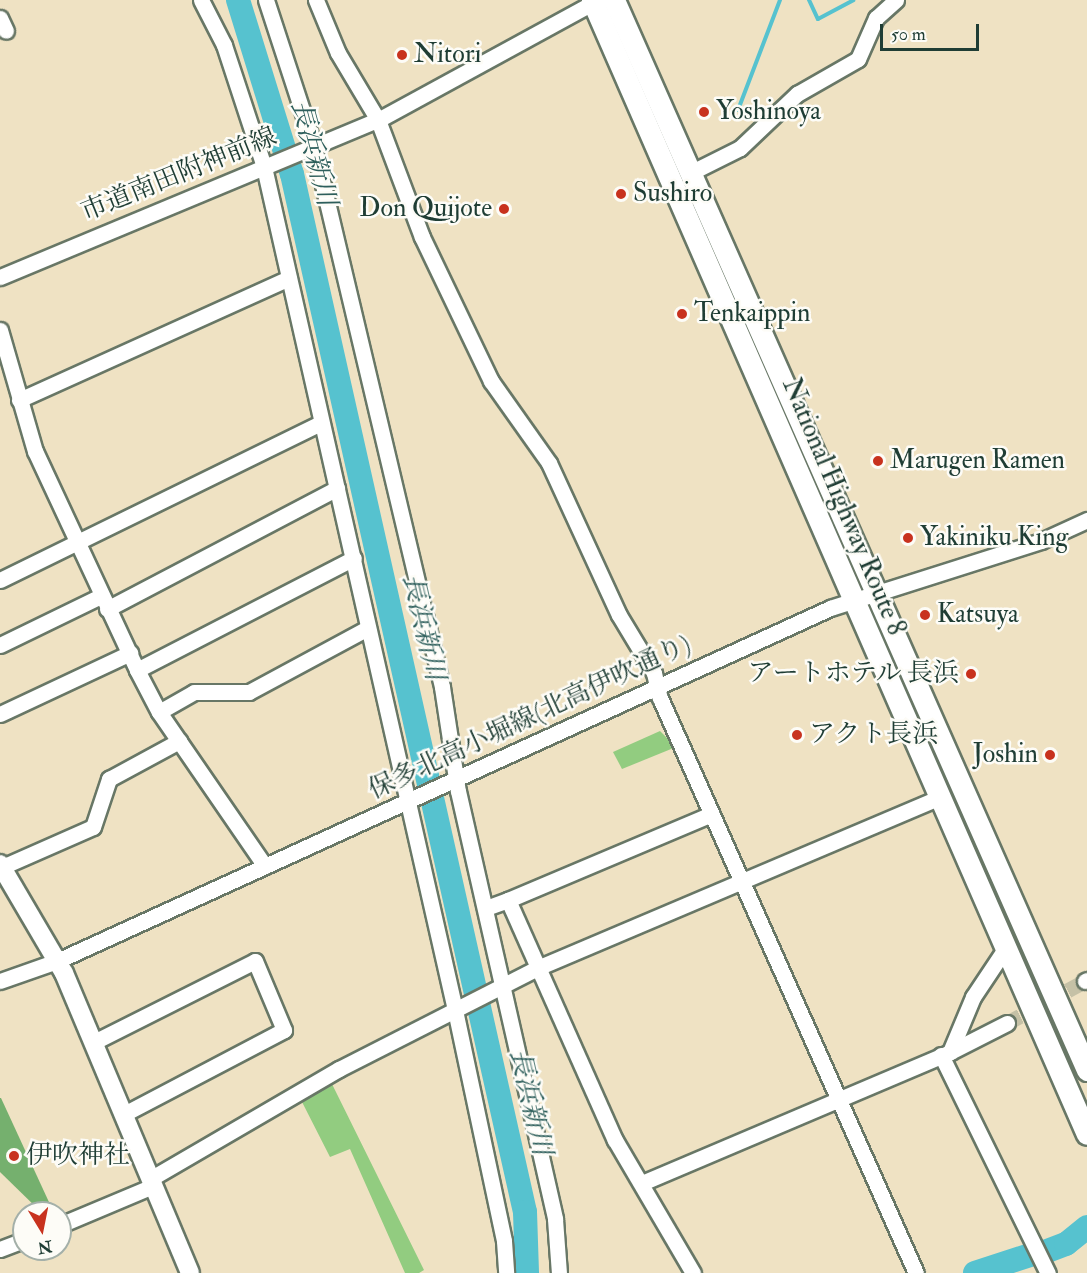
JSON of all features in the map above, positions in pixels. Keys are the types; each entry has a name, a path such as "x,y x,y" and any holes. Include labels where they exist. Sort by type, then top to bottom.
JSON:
{"highway":[{"name":"National Highway Route 8","path":"599,1 690,173 1087,1070"},
{"name":"National Highway Route 8","path":"599,1 937,798 1087,1134"}],"main road":[{"path":"1,865 57,961 94,1042 190,1273"}],"street":[{"path":"201,0 224,45 264,167 321,423 354,558 366,629 458,1009 506,1273"},
{"path":"266,0 314,147 442,687 454,780 486,908 555,1218 560,1273"},
{"path":"316,0 338,53 378,120 423,237 490,381 549,463 657,687 712,814 746,883 916,1273"},
{"path":"690,173 740,148 797,94 858,59 876,18 896,0"},
{"name":"市道南田附神前線","path":"0,277 378,120 599,1"},
{"path":"19,400 290,278"},
{"path":"0,330 3,348 35,451 137,670 159,712 265,866"},
{"path":"0,580 78,545 321,423"},
{"path":"0,645 104,602 337,488"},
{"name":"保多北高小堀線(北高伊吹通り)","path":"0,981 57,961 657,687 853,601 1041,542 1087,520"},
{"path":"137,670 354,558"},
{"path":"159,712 194,692 249,692 366,629"},
{"path":"0,714 130,653"},
{"path":"1,865 93,827 109,779 178,741"},
{"path":"72,1220 152,1183 339,1069 535,969 746,883 937,798"},
{"path":"486,908 712,814"},
{"path":"508,900 535,969 615,1140 693,1273"},
{"path":"946,1054 973,997 1005,949"},
{"path":"94,1042 255,961 284,1030 124,1114"},
{"path":"642,1183 840,1097 946,1054 1007,1023"},
{"path":"946,1054 1048,1273"}],"green space":[{"path":"660,731 676,747 622,769 613,752"},
{"path":"331,1082 424,1270 419,1273 405,1273 350,1149 330,1157 301,1100"},
{"path":"1,1098 48,1201 30,1201 0,1172"}],"waterway":[{"name":"長浜新川","path":"238,0 292,174 525,1212 527,1273"},
{"path":"738,110 780,0"},
{"path":"809,0 818,19 853,0"},
{"path":"1042,1253 1066,1244 1087,1227"},
{"path":"975,1273 1033,1254"}],"tunnel":[{"path":"1007,1023 1085,981"}],"place":[{"name":"Nitori","path":"402,55"},
{"name":"Yoshinoya","path":"704,112"},
{"name":"Sushiro","path":"621,194"},
{"name":"Don Quijote","path":"504,209"},
{"name":"Tenkaippin","path":"682,314"},
{"name":"Marugen Ramen","path":"878,461"},
{"name":"Yakiniku King","path":"908,538"},
{"name":"Katsuya","path":"925,615"},
{"name":"アートホテル 長浜","path":"971,674"},
{"name":"アクト長浜","path":"797,735"},
{"name":"Joshin","path":"1050,755"},
{"name":"伊吹神社","path":"14,1156"}]}
